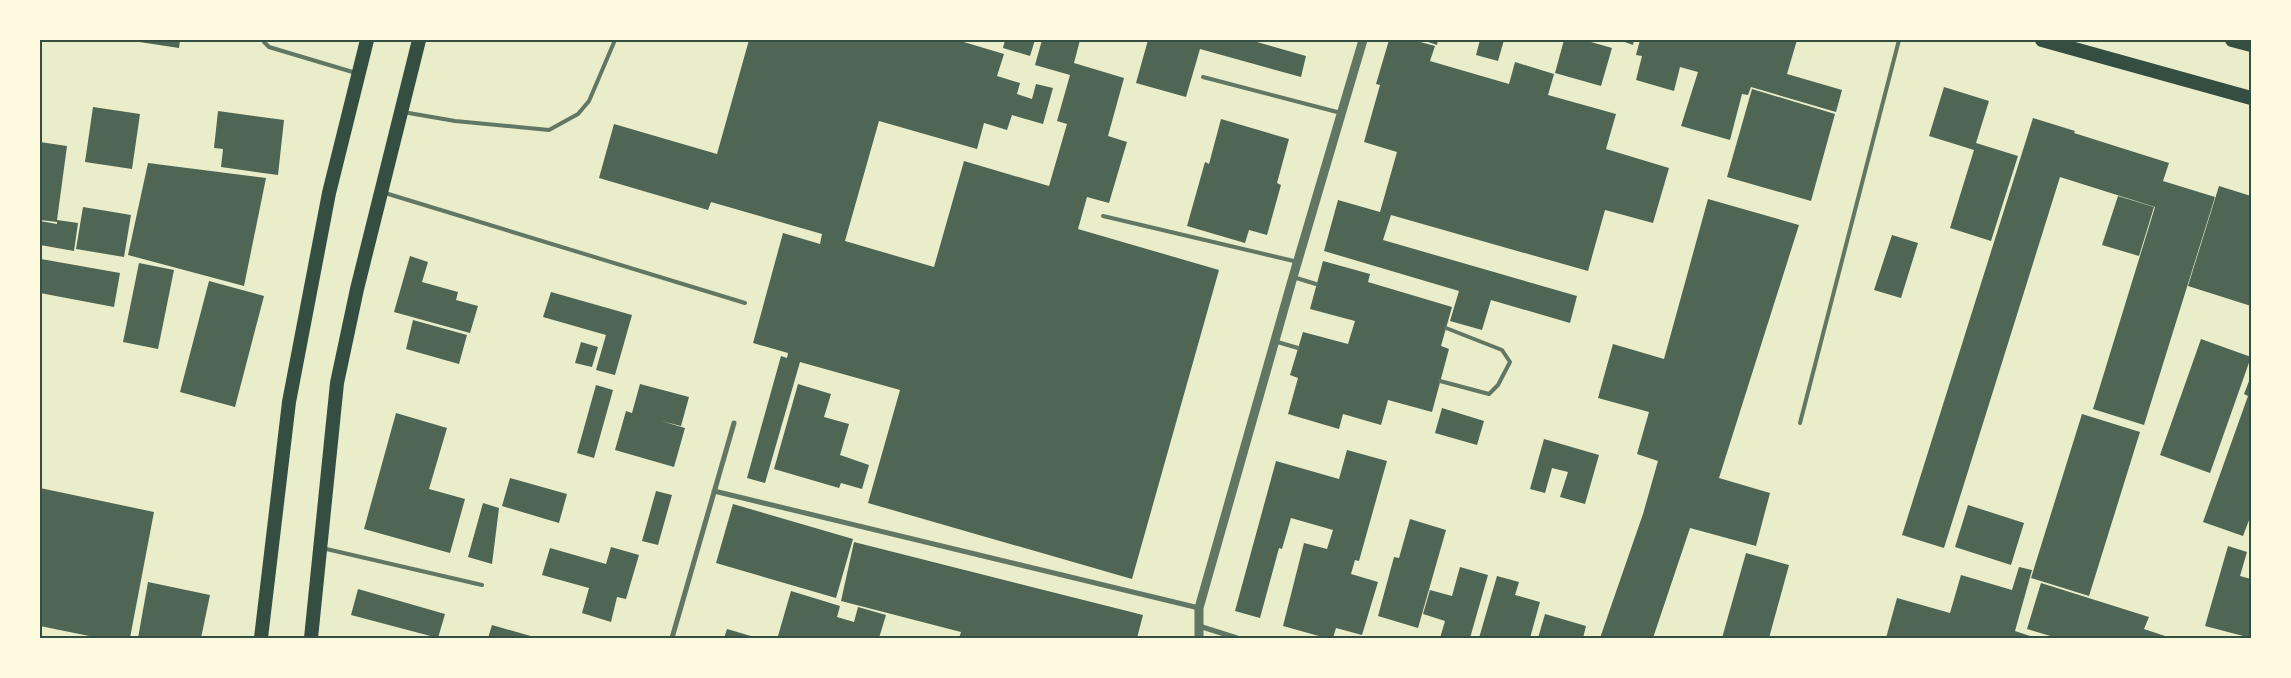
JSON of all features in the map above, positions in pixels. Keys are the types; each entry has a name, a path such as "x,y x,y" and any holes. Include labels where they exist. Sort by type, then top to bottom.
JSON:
{"highway":[{"path":"262,638 289,402 329,193 367,40"},
{"path":"311,638 338,383 357,289 419,40"},
{"path":"2042,40 2251,98"},
{"path":"2232,40 2251,45"}],"street":[{"path":"1199,638 1199,608 1274,341 1363,40"},
{"path":"672,638 734,423"},
{"path":"714,491 1199,608"},
{"path":"1198,626 1237,638"}],"lane":[{"path":"264,40 269,47 358,74"},
{"path":"401,112 455,121 549,130 578,114 589,101 615,40"},
{"path":"1800,423 1899,40"},
{"path":"1203,77 1341,113"},
{"path":"380,192 745,303"},
{"path":"1103,216 1298,262"},
{"path":"1293,277 1316,284"},
{"path":"1440,381 1489,394 1498,385 1510,362 1502,350 1446,328"},
{"path":"1274,341 1298,348"},
{"path":"320,547 482,585"}],"building":[{"path":"126,40 180,40 179,48"},
{"path":"749,40 957,40 1004,54 997,76 1020,83 1017,94 1032,99 1036,84 1053,88 1043,124 1012,115 1007,130 984,123 977,149 879,121 845,241 934,267 964,161 1049,186 1067,124 1057,121 1070,75 1035,65 1042,40 1080,40 1074,63 1124,78 1108,136 1127,142 1109,203 1087,197 1078,229 1219,270 1132,579 868,503 900,390 800,362 765,483 747,478 781,356 787,358 788,353 753,343 783,233 820,244 822,234 711,202 708,210 599,178 614,124 717,154"},
{"path":"1005,40 1035,40 1030,56 1003,48"},
{"path":"1148,40 1258,40 1257,42 1306,56 1301,77 1200,49 1186,97 1136,83"},
{"path":"1389,40 1413,40 1435,46 1430,61 1509,84 1515,62 1554,74 1548,95 1616,114 1606,149 1669,168 1653,223 1605,210 1588,271 1391,215 1383,240 1577,296 1570,323 1491,300 1482,330 1450,321 1459,291 1324,251 1338,200 1380,212 1397,152 1364,142 1380,85 1376,84"},
{"path":"1422,40 1438,40 1437,45"},
{"path":"1480,40 1504,40 1498,61 1476,55"},
{"path":"1564,40 1584,40 1612,48 1601,86 1555,73"},
{"path":"1619,40 1634,40 1633,45"},
{"path":"1640,40 1797,40 1787,74 1842,90 1836,112 1751,87 1748,95 1742,94 1730,140 1681,126 1698,72 1680,67 1674,91 1636,80 1642,56 1636,55"},
{"path":"1944,87 1989,101 1976,143 2018,156 1991,241 1950,228 1974,150 1929,136"},
{"path":"1752,89 1835,114 1811,201 1727,177"},
{"path":"93,107 140,114 132,169 85,162"},
{"path":"218,111 284,120 278,175 221,167 223,149 214,148"},
{"path":"2033,118 2169,163 2163,181 2215,197 2144,425 2093,409 2155,207 2060,177 1944,548 1902,535"},
{"path":"1221,119 1289,139 1277,183 1281,185 1267,235 1249,230 1245,243 1187,226 1205,162 1209,164"},
{"path":"40,142 67,146 57,220 78,223 74,251 40,245 40,221 57,224 57,222 40,220"},
{"path":"148,163 266,178 244,286 128,255"},
{"path":"2219,186 2251,196 2251,306 2188,286"},
{"path":"2118,196 2154,207 2139,256 2102,245"},
{"path":"1708,199 1799,225 1719,478 1770,493 1756,546 1690,528 1653,638 1600,638 1643,514 1658,461 1637,454 1649,412 1598,398 1613,344 1664,359"},
{"path":"83,207 131,215 124,257 76,249"},
{"path":"1892,235 1918,243 1901,298 1874,290"},
{"path":"410,256 428,262 422,282 458,292 456,300 478,306 470,333 394,312"},
{"path":"41,259 120,273 114,307 40,293"},
{"path":"1323,261 1370,274 1368,282 1452,307 1441,346 1449,349 1432,412 1388,400 1381,425 1343,414 1339,429 1288,414 1298,378 1290,375 1303,332 1348,344 1355,321 1310,309"},
{"path":"139,263 174,270 158,349 123,342"},
{"path":"209,281 264,296 235,407 180,392"},
{"path":"551,292 632,315 615,375 596,370 606,335 543,317"},
{"path":"413,320 467,335 459,364 406,349"},
{"path":"2201,339 2251,357 2210,473 2160,455"},
{"path":"581,342 598,347 592,367 575,363"},
{"path":"2251,376 2251,515 2243,536 2203,522 2248,396 2244,394"},
{"path":"640,384 689,397 681,426 661,421 685,428 674,467 615,450 626,411 632,413"},
{"path":"798,384 831,394 824,417 849,424 840,455 869,465 862,489 841,483 839,488 774,469"},
{"path":"596,385 613,390 594,458 577,453"},
{"path":"1442,408 1484,421 1477,445 1435,433"},
{"path":"396,413 447,428 429,489 465,499 450,553 364,529"},
{"path":"2082,414 2140,432 2089,596 2031,578"},
{"path":"1544,439 1599,455 1585,504 1560,497 1568,472 1552,468 1545,493 1530,489"},
{"path":"1347,450 1387,461 1359,561 1355,560 1351,574 1378,582 1362,635 1336,628 1333,638 1326,638 1283,626 1304,543 1327,549 1333,530 1291,518 1282,549 1279,548 1260,618 1235,611 1276,461 1339,479"},
{"path":"510,478 567,494 559,523 502,506"},
{"path":"40,488 154,512 130,638 99,638 40,626"},
{"path":"656,491 672,495 658,545 642,541"},
{"path":"483,503 499,508 492,564 468,557"},
{"path":"733,504 853,539 836,598 716,563"},
{"path":"1968,505 2024,523 2011,565 1955,547"},
{"path":"1410,519 1446,530 1418,628 1378,616 1394,557 1399,558"},
{"path":"854,542 1143,615 1137,638 959,638 961,632 841,601"},
{"path":"2228,546 2247,552 2240,576 2251,579 2251,638 2205,626"},
{"path":"611,547 639,555 626,599 617,597 611,622 582,613 589,588 542,575 550,548 606,564"},
{"path":"1746,553 1789,565 1769,638 1722,638"},
{"path":"1460,567 1488,575 1470,638 1440,638 1445,621 1423,614 1430,590 1452,596"},
{"path":"2019,567 2032,570 2015,631 2036,638 1886,638 1897,598 1950,613 1961,575 2012,590"},
{"path":"1497,576 1519,582 1515,595 1540,602 1530,638 1479,638"},
{"path":"148,582 210,595 201,638 138,638"},
{"path":"2041,583 2149,617 2144,629 2171,638 2057,638 2027,629"},
{"path":"358,589 445,614 438,638 351,615"},
{"path":"791,591 840,606 837,617 854,622 858,607 886,615 879,638 786,638 778,636"},
{"path":"1545,614 1586,626 1583,638 1538,638"},
{"path":"492,625 534,637 534,638 488,638"},
{"path":"727,629 751,636 750,638 724,638"}]}
